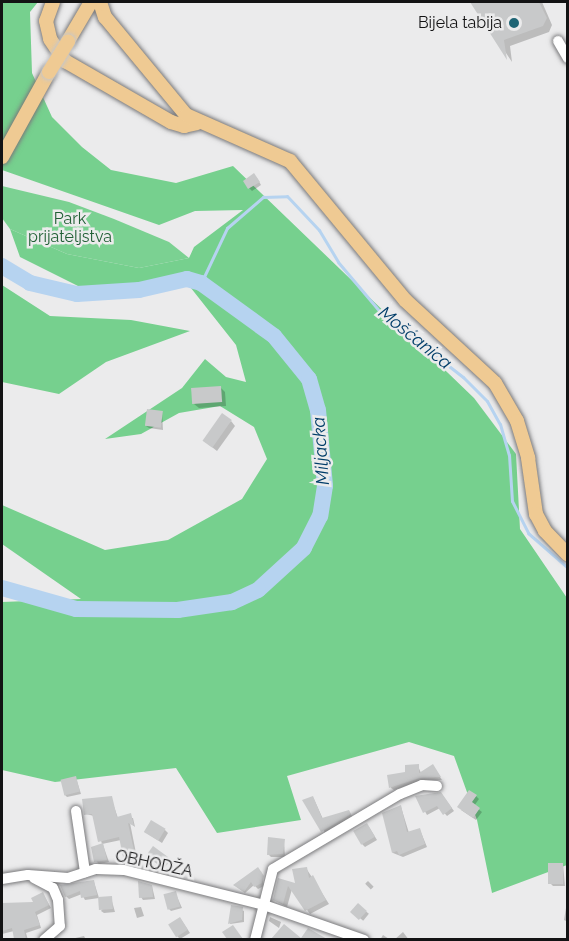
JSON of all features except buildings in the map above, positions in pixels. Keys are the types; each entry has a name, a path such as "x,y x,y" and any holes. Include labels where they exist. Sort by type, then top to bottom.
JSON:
{"main road":[{"path":"52,2 46,21 50,39 65,61 171,122 184,126 197,123"},
{"path":"2,156 91,2"},
{"path":"100,2 105,17 174,102 197,123 290,161 405,300 495,383 510,404 520,430 536,513 545,531 567,555"},
{"path":"71,35 83,23 105,17"}],"street":[{"path":"558,41 567,58"},
{"path":"255,939 273,869 284,860 400,794 422,785 437,786"},
{"path":"76,811 85,872"},
{"name":"OBHODŽA","path":"2,879 28,875 68,878 85,872 124,870 264,905 364,939"},
{"path":"28,875 53,888 58,900 60,926 44,939"}],"green space":[{"path":"2,2 38,2 30,12 32,73 52,117 82,147 111,170 176,183 233,166 474,398 516,454 520,529 567,598 567,865 492,893 477,820 454,756 409,742 287,776 301,820 217,833 176,768 55,782 2,770 2,602 81,599 2,544 2,505 105,550 168,540 242,499 267,459 254,427 220,406 179,413 141,434 105,439 182,388 205,359 226,377 246,382 236,345 187,283 82,288 20,257 10,229 67,254 139,268 189,258 194,247 243,210 195,211 159,225 2,170"},
{"name":"Park prijateljstva","path":"2,186 69,202 114,219 169,242 189,258 139,268 67,254 10,229 2,218"},
{"path":"2,285 50,316 131,320 190,331 106,362 59,394 2,382"}],"waterway":[{"name":"Mošćanica","path":"201,283 227,228 263,197 287,196 319,230 338,262 382,314 463,377 487,401 500,424 509,455 512,501 528,533 568,568"},
{"name":"Miljacka","path":"2,266 30,283 77,294 139,290 187,279 201,283 274,336 309,379 318,410 325,486 320,516 304,548 258,590 232,602 178,610 76,609 2,588"}],"place":[{"name":"Bijela tabija","path":"514,23"}]}
